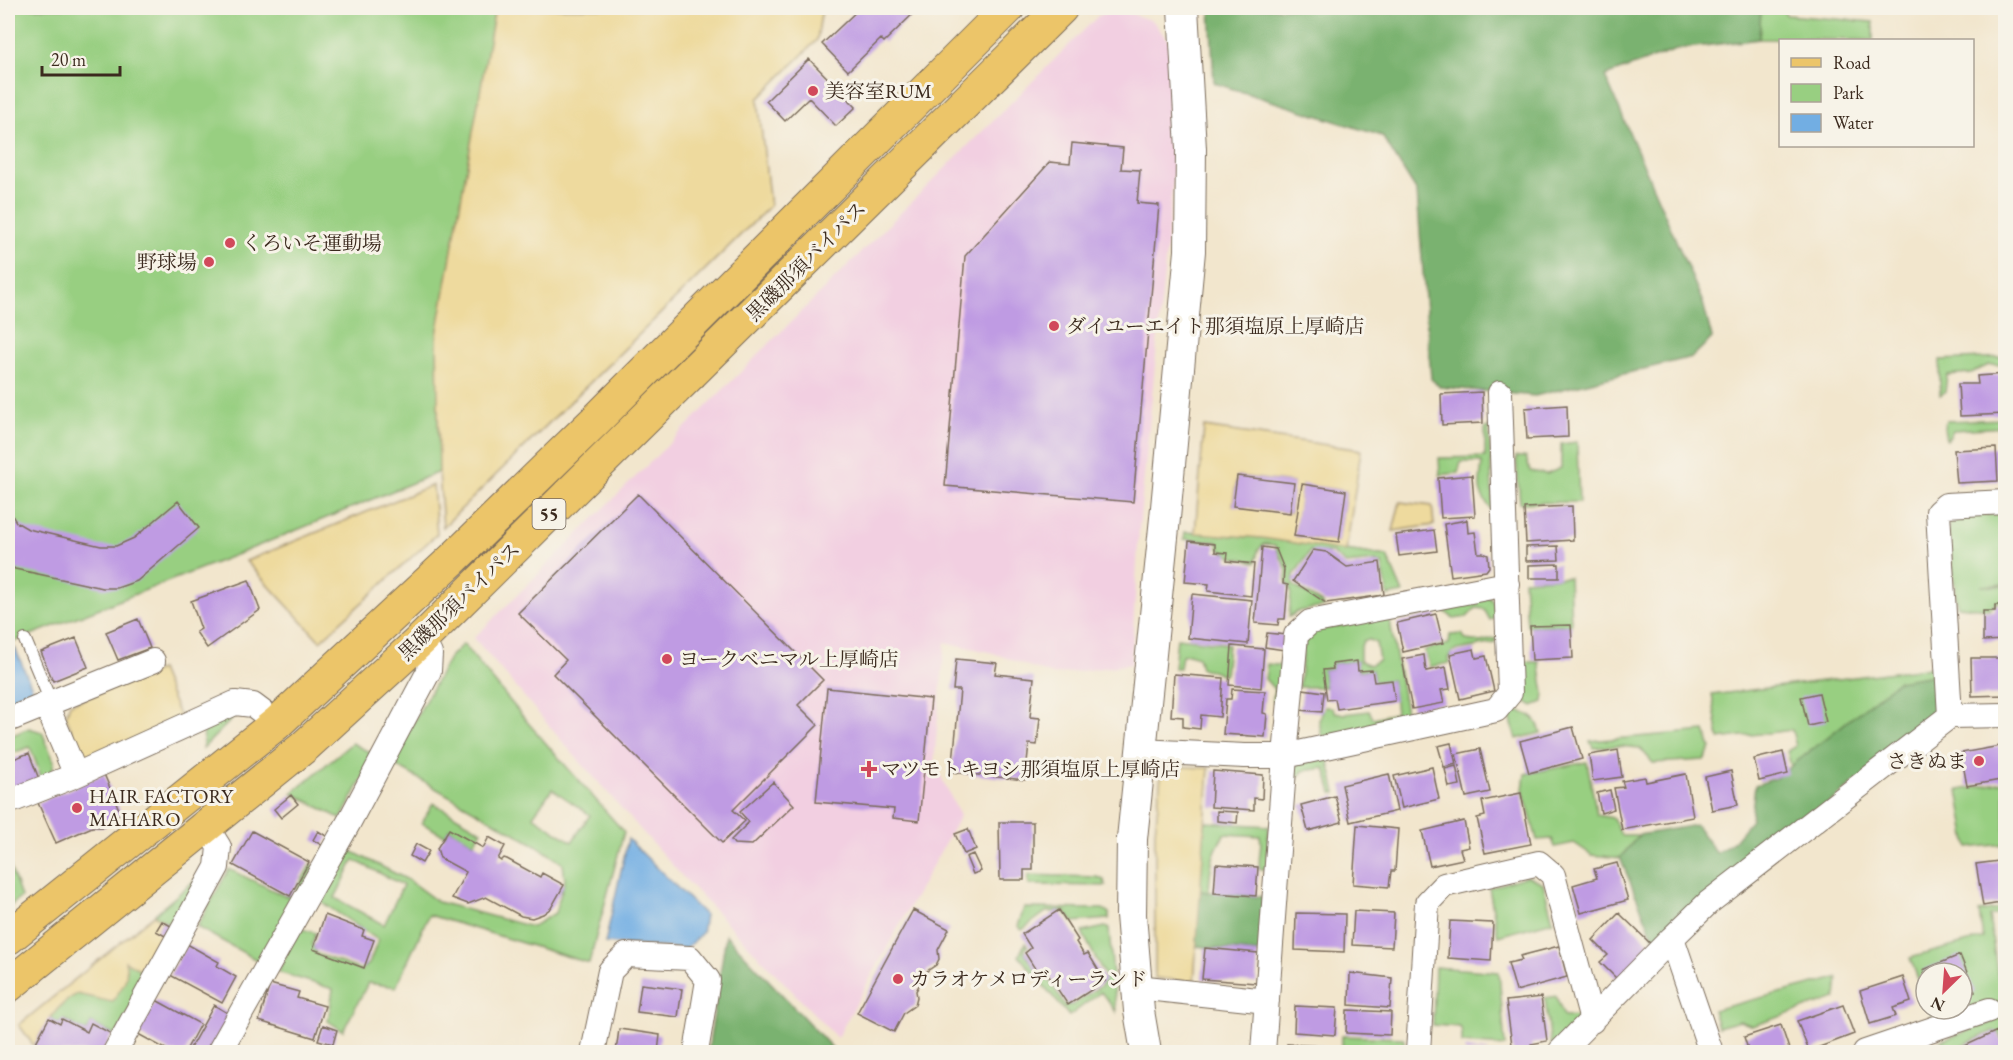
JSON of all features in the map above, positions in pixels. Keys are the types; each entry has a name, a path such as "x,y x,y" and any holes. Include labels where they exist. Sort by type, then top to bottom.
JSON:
{"main road":[{"name":"黒磯那須バイパス","path":"8,938 277,723 588,429 924,89 1008,8"},
{"name":"黒磯那須バイパス","path":"8,986 304,747 422,639 1061,8"}],"street":[{"path":"1146,1053 1137,987 1131,915 1132,849 1190,251 1191,149 1183,8"},
{"path":"1140,752 1285,756 1496,710 1510,693 1500,393"},
{"path":"1950,716 1938,512 1946,505 2006,502"},
{"path":"1263,1053 1296,635 1310,622 1506,584"},
{"path":"219,1053 349,822 429,671 430,654 422,639"},
{"path":"8,720 153,661"},
{"path":"48,703 76,775"},
{"path":"8,802 76,775 235,703 253,705 277,723"},
{"path":"1560,1053 1708,903 1950,716 2006,715"},
{"path":"115,1053 217,867 219,847 206,826"},
{"path":"1418,1053 1427,903 1444,885 1539,863 1553,875 1592,1021"},
{"path":"1672,938 1711,1053"},
{"path":"593,1053 610,971 626,955 690,958 708,980 696,1053"},
{"path":"1137,987 1267,1001"},
{"path":"1865,1053 1989,1010"}],"lane":[{"path":"25,640 48,703"}],"shaded area":[{"path":"1117,9 1153,21 1169,42 1177,139 1139,529 1131,664 1053,675 993,653 945,642 934,762 960,816 837,1038 681,875 474,638 1098,16"}],"green space":[{"name":"くろいそ運動場","path":"8,8 495,8 437,335 439,472 8,644"},
{"path":"1210,8 1761,8 1759,39 1679,49 1605,76 1703,303 1712,338 1692,357 1535,396 1440,387 1431,379 1417,192 1382,136 1214,83"},
{"path":"1761,8 1780,8 1787,15 1873,22 1873,39 1759,39"},
{"path":"2005,357 2005,365 1989,365 1971,373 1947,375 1945,392 1940,395 1940,360"},
{"path":"2005,419 2005,427 1953,430 1946,440 1944,427 1946,421"},
{"path":"1489,427 1493,512 1481,493 1482,462 1461,462 1458,473 1440,475 1439,458 1485,457 1485,428"},
{"path":"1577,442 1579,502 1520,503 1516,457 1526,457 1530,471 1547,474 1561,468 1561,444"},
{"path":"2001,514 2005,584 1981,586 2005,586 2005,602 1997,602 1990,609 1957,606 1948,528 1953,517"},
{"path":"1185,532 1262,538 1387,556 1403,593 1388,596 1382,564 1375,561 1346,564 1332,553 1310,551 1294,575 1293,585 1323,604 1324,607 1299,611 1289,617 1291,591 1286,580 1287,570 1275,545 1264,544 1258,550 1256,562 1232,557 1219,548 1218,542 1184,539"},
{"path":"1569,577 1571,625 1527,626 1524,580"},
{"path":"1488,596 1493,602 1496,617 1490,620 1484,609 1476,608 1467,617 1454,619 1443,610 1390,621 1407,718 1322,737 1319,720 1325,707 1331,707 1335,712 1344,714 1369,711 1373,718 1396,713 1392,680 1374,682 1372,670 1358,671 1357,661 1333,664 1333,669 1323,670 1325,687 1299,687 1304,643 1309,632","holes":["1368,639 1376,643 1379,660 1370,665 1360,661 1363,641"]},
{"path":"1462,634 1466,640 1481,642 1496,638 1495,643 1453,651 1448,658 1449,663 1430,667 1424,650 1449,644 1450,635"},
{"path":"1177,638 1228,644 1225,675 1201,668 1198,657 1188,654 1182,655 1180,668 1174,668"},
{"path":"463,644 529,724 624,832 589,963 429,915 396,987 368,983 343,1031 328,1021 333,989 278,972 298,928 316,933 312,944 317,954 361,970 369,964 378,940 315,896 360,827 360,832 349,850 408,880 438,902 532,927 555,913 565,880 563,864 539,847 391,763 449,658","holes":["552,789 590,815 572,842 533,816","354,860 403,885 384,925 335,898"]},
{"path":"1523,662 1539,662 1544,693 1543,702 1533,706 1522,699"},
{"path":"1267,664 1286,666 1276,737 1277,707 1273,701 1274,689 1265,679"},
{"path":"1933,667 1934,675 1898,682 1791,766 1787,751 1796,746 1792,730 1719,739 1712,695"},
{"path":"1934,675 1941,678 1945,711 1655,941 1620,858 1639,835 1696,825 1716,853 1731,844 1751,820 1755,785 1776,778 1898,681"},
{"path":"1517,710 1533,718 1541,733 1516,739 1510,716"},
{"path":"236,715 203,748 204,725"},
{"path":"29,728 42,732 54,761 52,774 42,779 30,747 10,754 8,749 8,737"},
{"path":"1705,731 1711,748 1704,760 1653,763 1640,748 1619,746 1593,748 1590,741"},
{"path":"352,743 375,755 341,819 292,793"},
{"path":"1328,758 1336,793 1332,793 1325,768 1303,771 1294,783 1292,771 1297,764"},
{"path":"1587,762 1597,815 1613,818 1621,835 1639,835 1620,858 1592,855 1574,843 1555,847 1552,839 1537,840 1523,790 1525,774"},
{"path":"2005,782 2005,844 1968,848 1958,790"},
{"path":"433,803 482,831 474,843 449,829 445,836 422,823"},
{"path":"1205,822 1269,826 1266,869 1260,869 1260,836 1225,834 1212,862 1209,892 1200,891"},
{"path":"8,861 21,897 8,908"},
{"path":"311,864 315,866 262,963 197,927 229,869 285,896 293,896"},
{"path":"202,874 116,1036 91,1023 87,1032 63,1019 60,1024 49,1018 64,1001 77,994 112,1001 124,960 145,973 171,925 154,915"},
{"path":"1028,875 1097,877 1104,880 1106,886 1029,885"},
{"path":"1527,876 1543,883 1553,921 1498,936 1489,888"},
{"path":"1200,891 1263,897 1261,953 1196,946"},
{"path":"1024,908 1103,909 1109,913 1109,919 1073,922 1064,911 1046,912 1022,930 1018,926"},
{"path":"2005,908 2005,913 1989,916 1998,978 2005,977 2005,1047 2000,1033 1993,1031 1957,1048 1955,1052 1945,1052 1940,1041 1993,1022 1996,1010 1974,1014 1974,961 1914,961 1914,968 1910,958 1983,938 1979,912"},
{"path":"1105,927 1109,929 1116,1012 1101,992 1069,1016 1019,956 1025,943 1028,947 1025,953 1039,975 1045,974 1065,1005 1073,1005 1102,985 1105,976 1082,932"},
{"path":"726,935 836,1052 708,1052"},
{"path":"1435,967 1499,972 1505,1046 1462,1043 1460,1027 1433,1025"},
{"path":"1838,978 1836,998 1752,1026 1740,1021 1718,1027 1713,1010"},
{"path":"1556,996 1564,1017 1578,1016 1579,1020 1551,1046 1545,998"},
{"path":"1342,1036 1404,1038 1404,1052 1368,1049 1359,1052 1342,1052"}],"sand":[{"path":"495,8 822,8 817,40 758,99 770,206 443,527 439,472 437,335"},
{"path":"1204,427 1361,450 1346,551 1262,538 1195,533","holes":["1237,476 1293,483 1290,513 1233,505","1302,485 1346,491 1338,542 1295,536"]},
{"path":"433,485 437,534 320,641 246,561"},
{"path":"1400,502 1432,506 1434,525 1393,531"},
{"path":"160,670 181,720 84,762 66,716 70,704"},
{"path":"1162,766 1209,768 1194,982 1155,978 1155,832"},
{"path":"154,915 171,926 146,973 125,961 126,978 112,1002 77,994 57,1010 34,1046 19,1025"}],"water":[{"path":"15,648 33,690 8,700 8,651"},
{"path":"628,839 705,915 702,933 685,949 605,943"}],"building":[{"path":"860,8 919,8 884,42 881,39 848,71 822,44"},
{"path":"809,59 856,107 836,126 809,98 785,121 766,101"},
{"path":"1072,143 1123,148 1121,169 1140,170 1137,203 1159,205 1133,502 945,486 965,256 1050,162 1070,164"},
{"path":"2006,374 2006,414 1960,416 1958,384 1978,384 1977,376"},
{"path":"1482,392 1483,423 1442,425 1441,394"},
{"path":"1567,405 1568,437 1527,439 1525,408"},
{"path":"1996,448 1998,481 1957,483 1954,450"},
{"path":"1472,475 1475,516 1441,518 1438,478"},
{"path":"1237,476 1294,483 1290,513 1233,506"},
{"path":"1302,484 1346,491 1339,542 1294,536"},
{"path":"638,494 823,680 798,705 818,725 733,810 745,821 722,843 553,674 566,660 518,613"},
{"path":"178,501 199,528 137,581 117,588 103,588 15,569 8,565 8,508 16,522 28,529 101,546 116,546 134,538"},
{"path":"1572,506 1573,540 1526,543 1524,508"},
{"path":"1467,520 1468,533 1475,532 1478,553 1488,555 1489,567 1486,571 1451,576 1444,524"},
{"path":"1434,530 1437,551 1399,556 1396,535"},
{"path":"1189,541 1215,544 1215,552 1228,553 1227,561 1254,564 1251,596 1208,591 1209,584 1185,582"},
{"path":"1558,546 1559,560 1526,561 1526,547"},
{"path":"1262,547 1276,549 1284,569 1283,584 1288,585 1285,619 1279,619 1278,625 1255,623"},
{"path":"1313,550 1326,552 1347,567 1380,562 1384,595 1326,603 1293,581"},
{"path":"1559,564 1559,578 1529,578 1529,565"},
{"path":"249,580 260,610 207,648 196,632 201,629 191,601"},
{"path":"1192,594 1252,600 1248,644 1188,638"},
{"path":"1995,605 2006,605 2006,640 1983,641 1983,611 1995,611"},
{"path":"1436,614 1443,643 1403,652 1397,623"},
{"path":"138,619 150,648 118,660 106,632"},
{"path":"1571,625 1573,658 1532,660 1530,626"},
{"path":"1267,633 1286,635 1284,650 1265,647"},
{"path":"76,638 88,667 53,681 41,652"},
{"path":"1232,646 1264,649 1261,688 1229,685"},
{"path":"1474,649 1476,658 1486,656 1494,691 1460,699 1450,654"},
{"path":"1424,655 1426,671 1446,667 1450,689 1441,690 1444,703 1412,709 1402,659"},
{"path":"1971,658 2006,658 2006,695 1972,696"},
{"path":"956,659 997,663 995,674 1034,678 1030,717 1040,718 1037,745 1029,744 1025,780 952,772 960,690 953,690"},
{"path":"1357,661 1358,671 1372,670 1374,682 1392,680 1395,701 1337,709 1335,699 1327,700 1323,670 1333,669 1332,664"},
{"path":"1174,674 1223,678 1220,717 1201,715 1200,729 1183,727 1183,717 1171,716"},
{"path":"827,688 931,699 919,821 893,818 894,809 816,802"},
{"path":"1232,689 1265,691 1263,713 1267,714 1265,737 1223,734 1226,699 1231,699"},
{"path":"1303,689 1324,692 1322,712 1300,710"},
{"path":"1819,693 1826,722 1808,726 1801,697"},
{"path":"1573,727 1582,759 1529,773 1520,741"},
{"path":"1451,743 1456,764 1444,767 1438,746"},
{"path":"2006,745 2006,779 1967,786 1961,753"},
{"path":"1480,749 1490,792 1466,797 1456,754"},
{"path":"1618,750 1622,777 1593,781 1589,755"},
{"path":"1783,752 1788,774 1759,781 1754,759"},
{"path":"29,753 39,779 8,792 8,761"},
{"path":"1456,766 1460,785 1449,787 1445,769"},
{"path":"1432,767 1439,799 1402,808 1394,776"},
{"path":"1213,771 1263,775 1262,799 1254,798 1254,810 1211,807"},
{"path":"1731,771 1738,805 1712,810 1705,777"},
{"path":"104,774 121,814 110,818 104,827 92,827 56,843 38,803"},
{"path":"1389,774 1397,811 1350,822 1342,785"},
{"path":"1686,774 1693,817 1622,830 1614,788 1624,787 1622,781 1645,777 1646,782"},
{"path":"773,782 794,805 752,845 734,844 731,840 749,822 740,812"},
{"path":"1610,790 1614,809 1601,813 1597,793"},
{"path":"1521,793 1531,844 1485,853 1477,818 1485,816 1482,801"},
{"path":"291,795 298,804 281,818 274,809"},
{"path":"1335,796 1342,822 1308,831 1301,805"},
{"path":"1217,811 1238,812 1237,823 1217,821"},
{"path":"1464,821 1469,847 1460,849 1463,859 1430,866 1422,831"},
{"path":"999,822 1033,822 1033,870 1024,870 1024,880 1000,880"},
{"path":"1357,825 1398,829 1395,871 1391,871 1389,887 1353,884"},
{"path":"449,829 483,848 489,837 505,846 498,859 501,861 504,858 507,859 540,877 542,873 564,885 551,908 532,918 521,916 486,897 468,904 452,898 466,872 440,858 437,848"},
{"path":"968,829 976,849 964,854 955,834"},
{"path":"252,831 309,862 290,896 233,865"},
{"path":"318,831 328,837 323,846 313,840"},
{"path":"416,844 429,851 422,863 410,856"},
{"path":"973,854 981,871 973,874 966,857"},
{"path":"2006,860 2006,902 1983,906 1976,864"},
{"path":"1617,863 1628,900 1581,913 1573,885 1597,878 1594,869"},
{"path":"1216,864 1258,867 1256,896 1214,893"},
{"path":"913,910 949,929 938,950 939,959 936,965 927,971 916,991 915,1005 904,1013 894,1032 857,1013"},
{"path":"1059,910 1078,940 1076,942 1084,955 1088,953 1105,981 1068,1005 1045,970 1039,975 1025,953 1031,948 1022,934"},
{"path":"1354,911 1394,913 1392,947 1352,945"},
{"path":"1296,913 1345,914 1344,952 1295,950"},
{"path":"1619,913 1653,946 1619,981 1600,962 1608,955 1593,940"},
{"path":"325,915 364,930 362,936 374,940 364,968 313,949"},
{"path":"162,921 171,926 165,936 156,931"},
{"path":"1450,921 1493,923 1491,961 1448,958"},
{"path":"187,944 219,962 217,966 236,977 222,1003 170,975"},
{"path":"1559,946 1567,977 1516,991 1508,963 1522,960 1520,956"},
{"path":"1205,948 1258,953 1256,983 1202,979"},
{"path":"1960,955 1962,961 1945,961"},
{"path":"1350,973 1392,978 1390,1008 1349,1005"},
{"path":"1903,977 1911,1002 1893,1008 1896,1016 1870,1024 1860,991"},
{"path":"270,984 299,992 297,998 325,1006 315,1038 259,1021"},
{"path":"641,984 682,989 678,1017 637,1012"},
{"path":"1541,997 1547,1041 1531,1044 1533,1052 1513,1052 1506,1001"},
{"path":"156,1000 200,1024 185,1052 171,1052 138,1034"},
{"path":"214,1005 231,1015 210,1052 188,1052"},
{"path":"1843,1005 1854,1034 1809,1051 1797,1021"},
{"path":"1295,1006 1337,1008 1335,1035 1294,1032"},
{"path":"1347,1010 1391,1012 1390,1035 1346,1033"},
{"path":"49,1018 60,1024 62,1019 87,1032 91,1023 112,1034 103,1052 47,1052 34,1046"},
{"path":"323,1025 337,1030 333,1044 318,1040"},
{"path":"1781,1025 1790,1052 1749,1052 1744,1037"},
{"path":"619,1029 660,1035 658,1052 616,1052"},
{"path":"1997,1031 2006,1052 1957,1052 1956,1050"},
{"path":"1287,1044 1323,1046 1322,1052 1287,1052"},
{"path":"1465,1049 1488,1051 1488,1052 1465,1052"}],"place":[{"name":"美容室RUM","path":"813,91"},
{"name":"くろいそ運動場","path":"230,243"},
{"name":"野球場","path":"209,262"},
{"name":"ダイユーエイト那須塩原上厚崎店","path":"1054,326"},
{"name":"ヨークベニマル上厚崎店","path":"667,659"},
{"name":"さきぬま","path":"1979,761"},
{"name":"マツモトキヨシ那須塩原上厚崎店","path":"869,769"},
{"name":"HAIR FACTORY MAHARO","path":"77,808"},
{"name":"カラオケメロディーランド","path":"898,979"}]}
